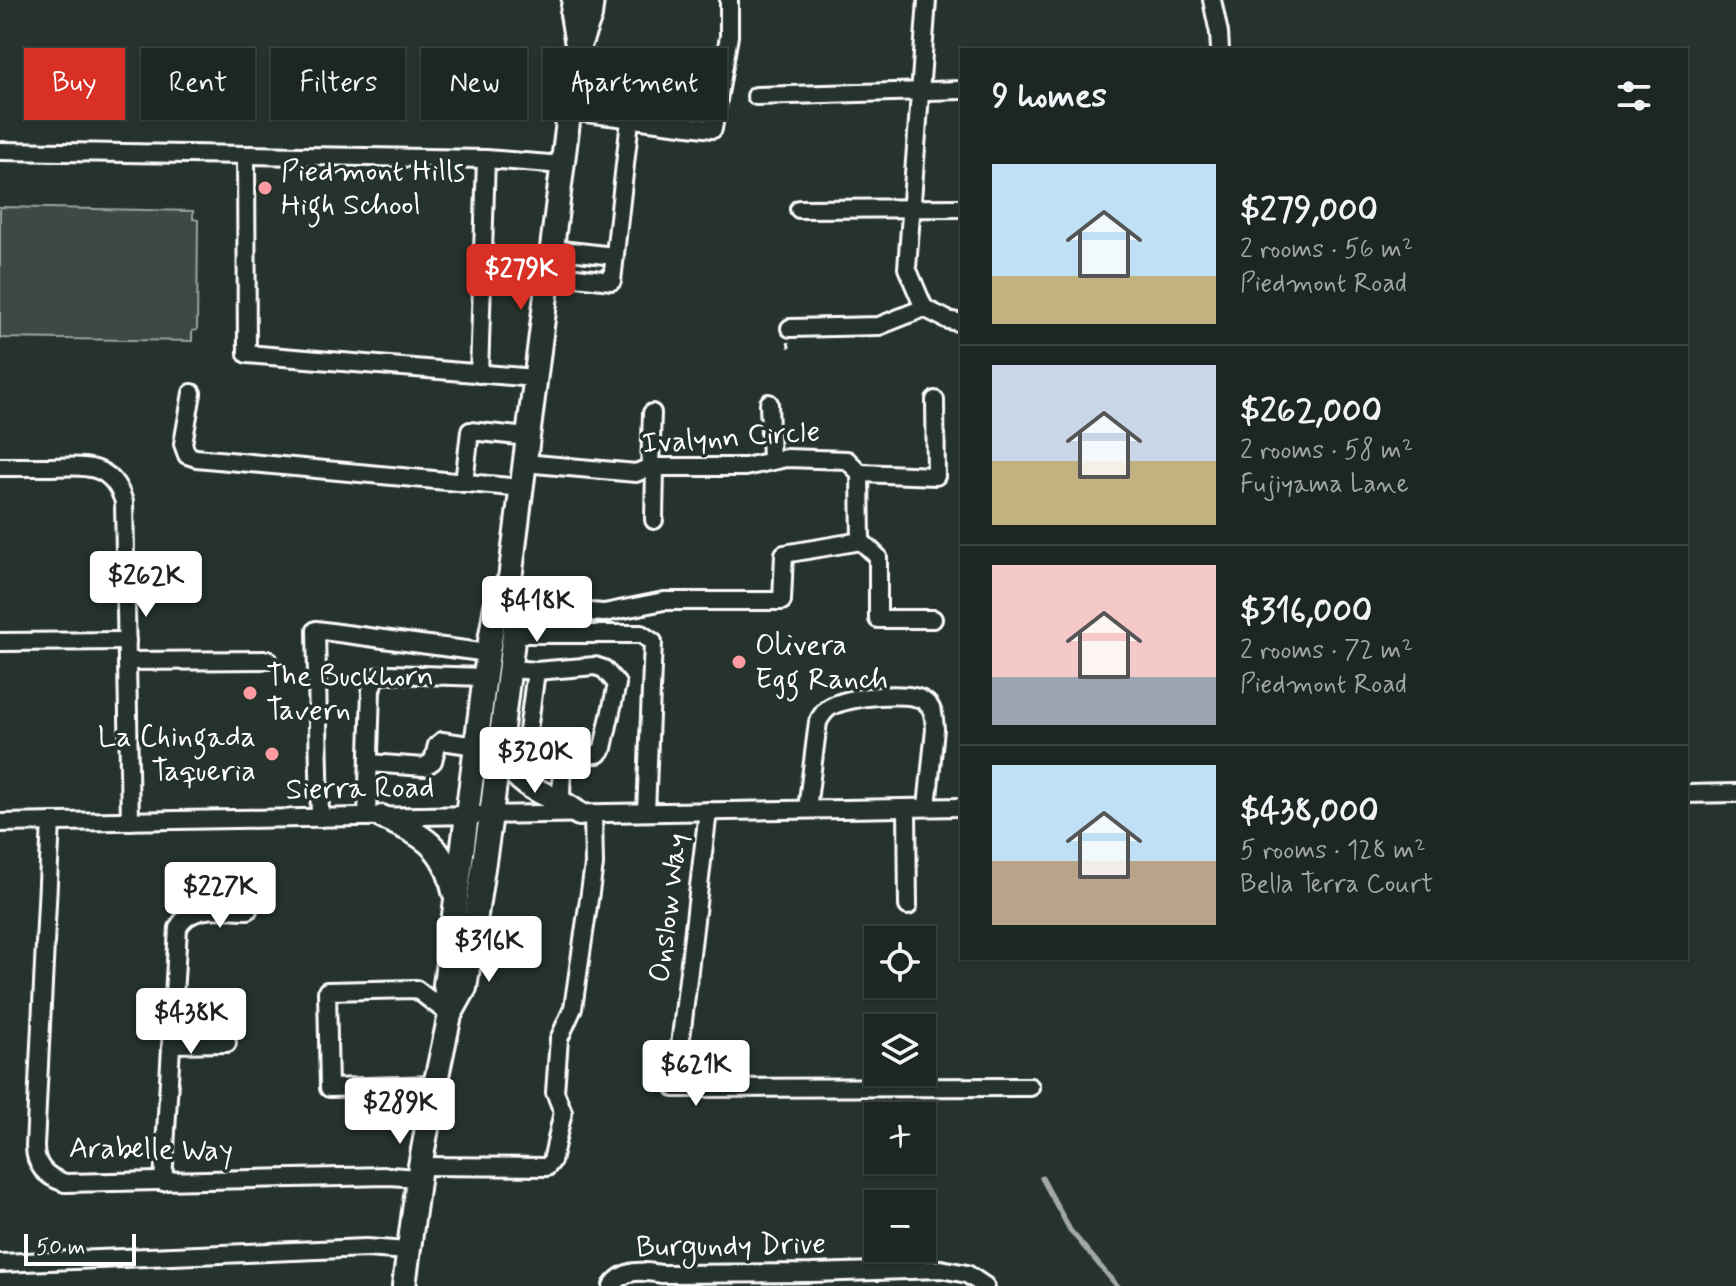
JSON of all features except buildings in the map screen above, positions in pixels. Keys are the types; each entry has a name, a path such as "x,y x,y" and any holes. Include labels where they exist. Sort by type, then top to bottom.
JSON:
{"main road":[{"path":"574,0 572,14 577,48"},
{"path":"578,48 590,16 592,0"},
{"path":"450,1015 445,985 484,677 497,599 510,579 569,120"},
{"path":"404,1286 419,1172 435,1085 450,1015 465,988 491,815 518,601 510,579"},
{"path":"501,741 507,762 523,783 586,814"},
{"path":"374,817 412,830 436,848 452,881 457,905"}],"street":[{"path":"727,48 729,0"},
{"path":"927,0 907,268 924,308 960,323"},
{"path":"1212,0 1220,48"},
{"path":"756,96 960,90"},
{"path":"549,274 612,281 630,120 713,129 715,120"},
{"path":"0,151 486,159 563,165"},
{"path":"246,155 247,354 535,378"},
{"path":"479,374 486,159"},
{"path":"799,209 960,208"},
{"path":"552,249 614,256"},
{"path":"790,328 879,326 924,308"},
{"path":"192,393 183,444 187,455 196,458 521,488"},
{"name":"Ivalynn Circle","path":"524,463 636,473 653,467 745,467 786,458 847,460 860,473 936,476 935,400"},
{"path":"769,403 771,461"},
{"path":"652,413 654,520"},
{"path":"464,483 470,431 528,437"},
{"path":"0,467 85,466 99,469 111,477 120,489 124,502 130,821"},
{"path":"860,473 861,541 878,557 878,619 933,619"},
{"path":"518,601 532,608 604,613 664,601 782,601 784,554 861,541"},
{"path":"320,818 316,630 488,653"},
{"path":"515,634 641,634 653,642 646,812"},
{"path":"0,642 127,641"},
{"path":"127,661 268,660"},
{"path":"511,669 536,671 595,666 604,669 617,684 603,748 598,754 562,756 539,750 527,739 536,671"},
{"path":"374,817 369,763 371,690 375,677 390,674 484,677"},
{"path":"807,809 818,722 824,712 843,701 905,695 923,699 932,709 934,718 927,807"},
{"path":"369,763 424,767 433,761 437,745 442,741 476,746"},
{"path":"561,800 562,756"},
{"path":"1688,794 1736,793"},
{"name":"Sierra Road","path":"0,823 960,807"},
{"path":"907,808 908,906"},
{"name":"Onslow Way","path":"708,811 675,1088 1030,1087"},
{"name":"Arabelle Way","path":"51,822 35,1153 45,1173 65,1183 163,1182 389,1176 547,1167 552,1161 563,1112 555,1092 559,1039 573,1008 594,865 586,814"},
{"path":"163,1182 178,928 186,916 199,911 248,910"},
{"path":"435,1085 329,1088 327,991 416,989 450,1015"},
{"path":"172,1044 227,1043"},
{"path":"0,1263 366,1248 408,1251"},
{"name":"Burgundy Drive","path":"615,1282 628,1272 640,1271 810,1280 941,1269 967,1274 985,1286"}],"shaded area":[{"path":"0,207 193,211 193,219 198,220 197,330 192,331 192,341 0,338"}],"waterway":[{"path":"1042,1178 1070,1230 1117,1286"}],"place":[{"name":"Piedmont Hills High School","path":"265,188"},
{"name":"Olivera Egg Ranch","path":"739,662"},
{"name":"The Buckhorn Tavern","path":"250,693"},
{"name":"La Chingada Taqueria","path":"272,754"}]}
